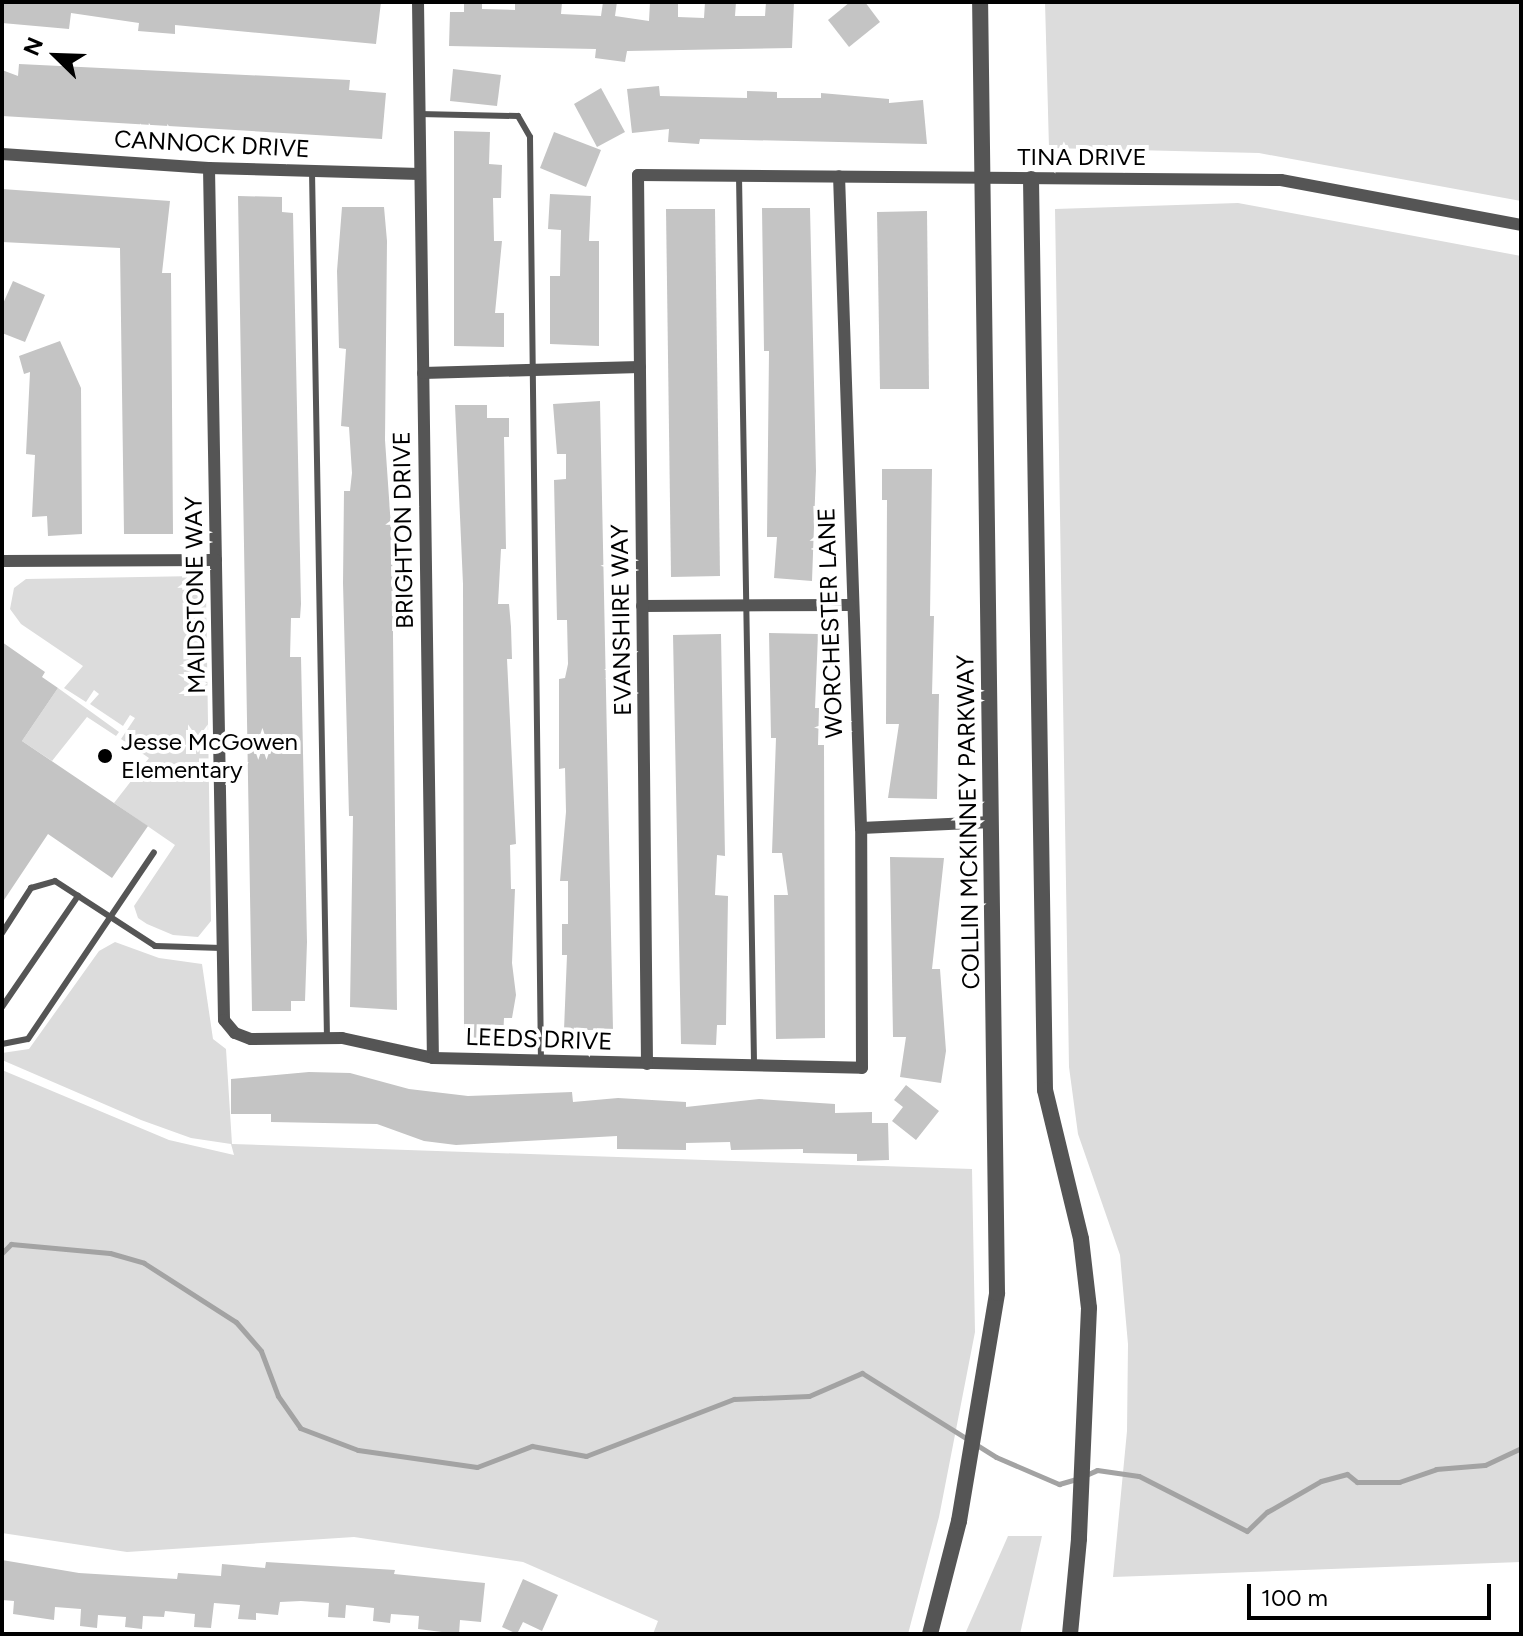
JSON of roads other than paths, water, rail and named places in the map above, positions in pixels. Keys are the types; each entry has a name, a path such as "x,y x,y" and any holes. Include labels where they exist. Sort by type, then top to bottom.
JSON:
{"street":[{"name":"BRIGHTON DRIVE","path":"418,2 433,1058"},
{"name":"COLLIN MCKINNEY PARKWAY","path":"930,1634 959,1521 997,1293 980,2"},
{"name":"CANNOCK DRIVE","path":"2,154 209,168 420,174"},
{"name":"MAIDSTONE WAY","path":"209,168 224,1020"},
{"name":"TINA DRIVE","path":"638,175 1281,180 1521,225"},
{"name":"EVANSHIRE WAY","path":"638,175 647,1064"},
{"name":"WORCHESTER LANE","path":"839,176 850,605 861,828 862,1068"},
{"path":"1031,179 1045,1090 1081,1239 1089,1308 1079,1539 1070,1634"},
{"path":"423,373 640,367"},
{"path":"2,561 216,560"},
{"path":"642,606 850,605"},
{"path":"861,828 992,822"},
{"name":"LEEDS DRIVE","path":"224,1020 235,1033 251,1039 327,1038 433,1058 862,1068"}],"lane":[{"path":"419,114 518,116 530,137 541,1061"},
{"path":"312,171 327,1038"},
{"path":"739,176 754,1066"},
{"path":"2,1044 28,1039 113,919 154,852"},
{"path":"2,933 31,888 55,881 155,946 222,948"},
{"path":"2,1007 78,896"}],"waterway":[{"path":"2,1253 11,1244 110,1253 144,1263 236,1322 261,1351 278,1396 300,1428 358,1450 477,1467 532,1446 586,1456 734,1399 809,1396 862,1373 996,1457 1059,1484 1077,1479"},
{"path":"1086,1475 1097,1470 1139,1476 1247,1531 1267,1512 1321,1481 1347,1474 1357,1482 1399,1482 1436,1469 1485,1465 1521,1448"}],"place":[{"name":"Jesse McGowen Elementary","path":"105,756"}]}
